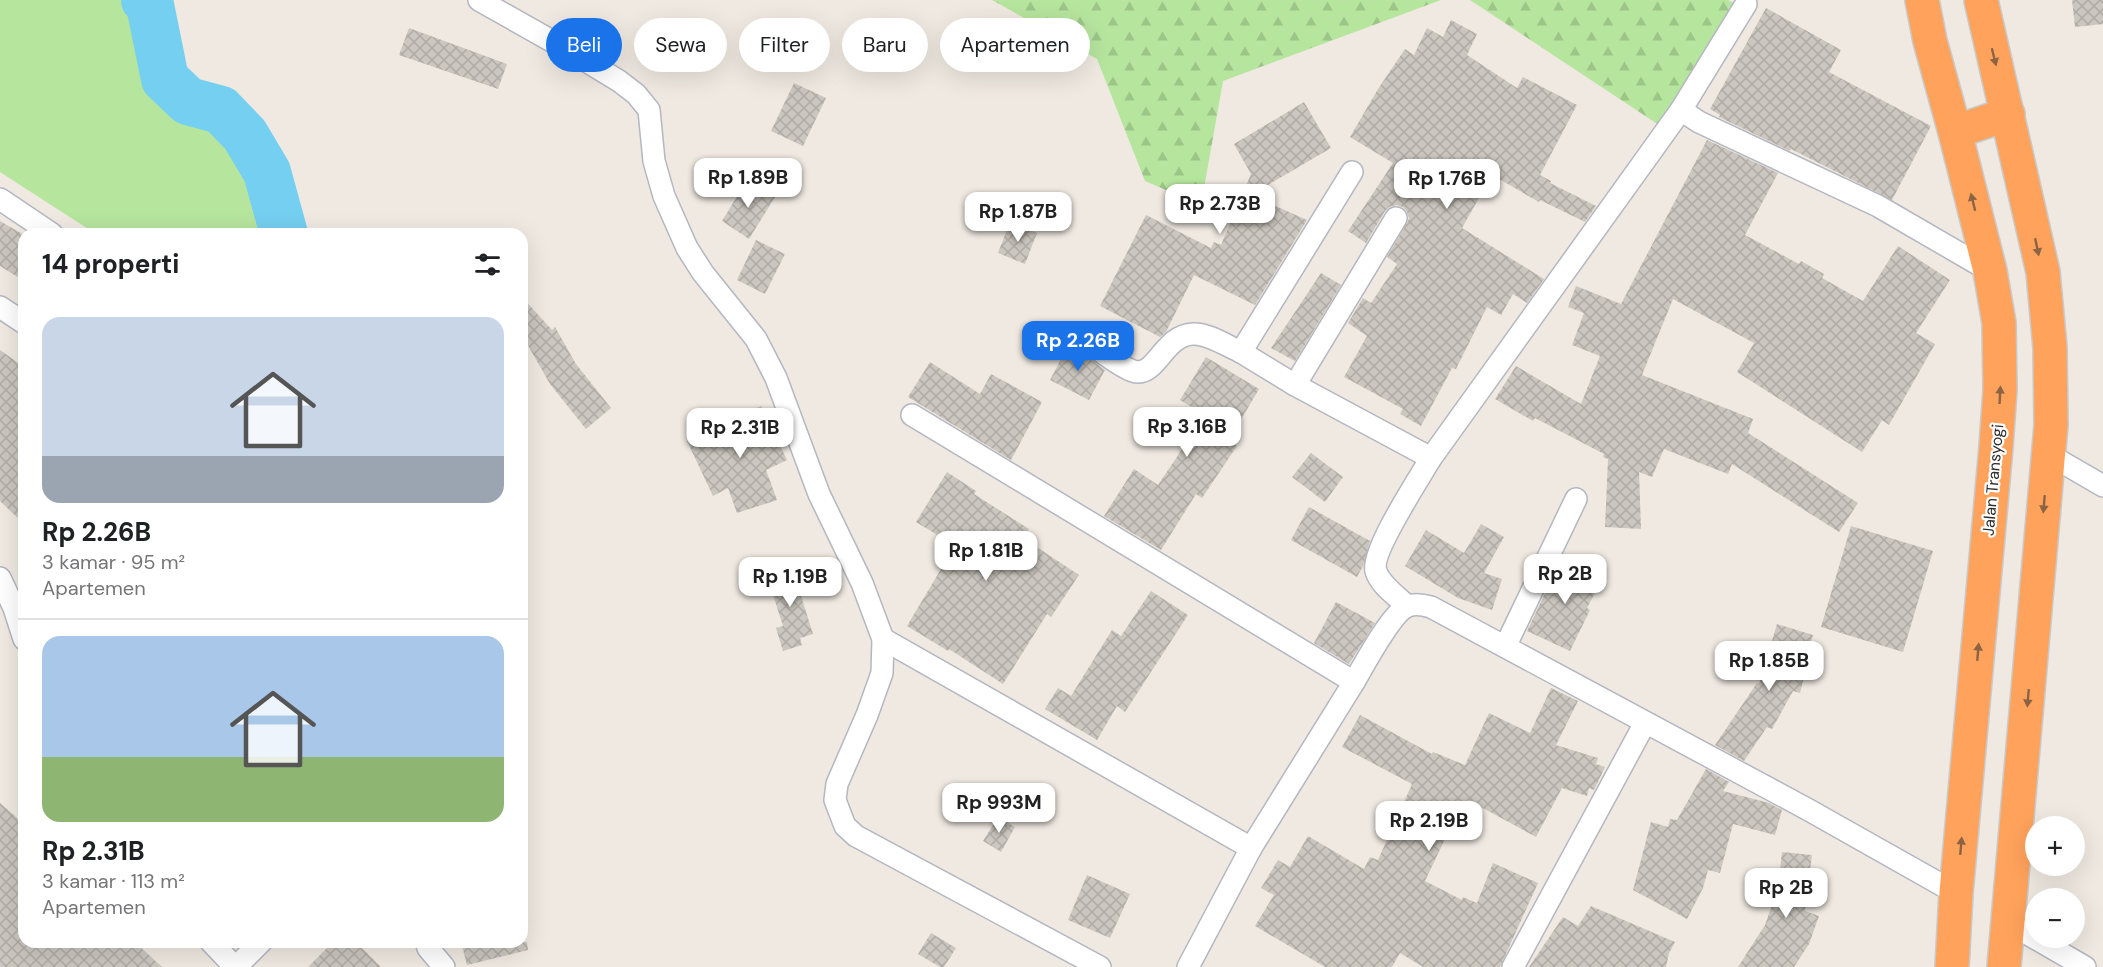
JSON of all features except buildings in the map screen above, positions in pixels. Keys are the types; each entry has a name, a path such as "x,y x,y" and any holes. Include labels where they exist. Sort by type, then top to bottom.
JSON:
{"highway":[{"name":"Jalan Transyogi","path":"1922,0 1930,41 1990,271 1999,323 2000,390 1956,893 1952,967"},
{"path":"1981,0 2043,272 2050,348 2051,424 2004,967"},
{"path":"1955,132 2008,114"}],"street":[{"path":"479,0 619,81 636,94 649,110 654,161 664,196 676,225 703,273 756,339 776,378 819,494 862,583 884,639 882,673 867,715 837,784 835,800 844,826 856,836 1100,967"},
{"path":"1407,606 1379,578 1375,566 1380,549 1400,508 1431,458 1681,110 1746,4"},
{"path":"1681,110 1700,122 1878,206 1990,271"},
{"path":"1241,351 1352,172"},
{"path":"0,199 43,228"},
{"path":"1295,385 1396,218"},
{"path":"0,307 18,319"},
{"path":"1097,349 1132,371 1147,371 1175,339 1185,335 1200,334 1241,351 1295,385 1431,458"},
{"path":"912,415 1354,682"},
{"path":"2048,454 2103,486"},
{"path":"1506,645 1576,499"},
{"path":"0,578 18,620"},
{"path":"1189,967 1251,848 1391,622 1407,606 1421,604 1506,645 1956,893"},
{"path":"884,639 1251,848"},
{"path":"1514,967 1645,723"},
{"path":"2007,922 2085,967"},
{"path":"217,948 236,967 255,948"},
{"path":"428,948 444,967"}],"green space":[{"path":"0,0 163,0 142,33 272,201 272,228 87,228 0,172"},
{"path":"992,0 1441,0 1223,81 1201,205 1145,181 1097,59 1090,55 1090,18 1024,18"},
{"path":"1470,0 1728,0 1739,6 1668,131"}],"waterway":[{"path":"145,0 150,5 165,79 188,101 221,110 245,135 267,172 282,228"}]}
